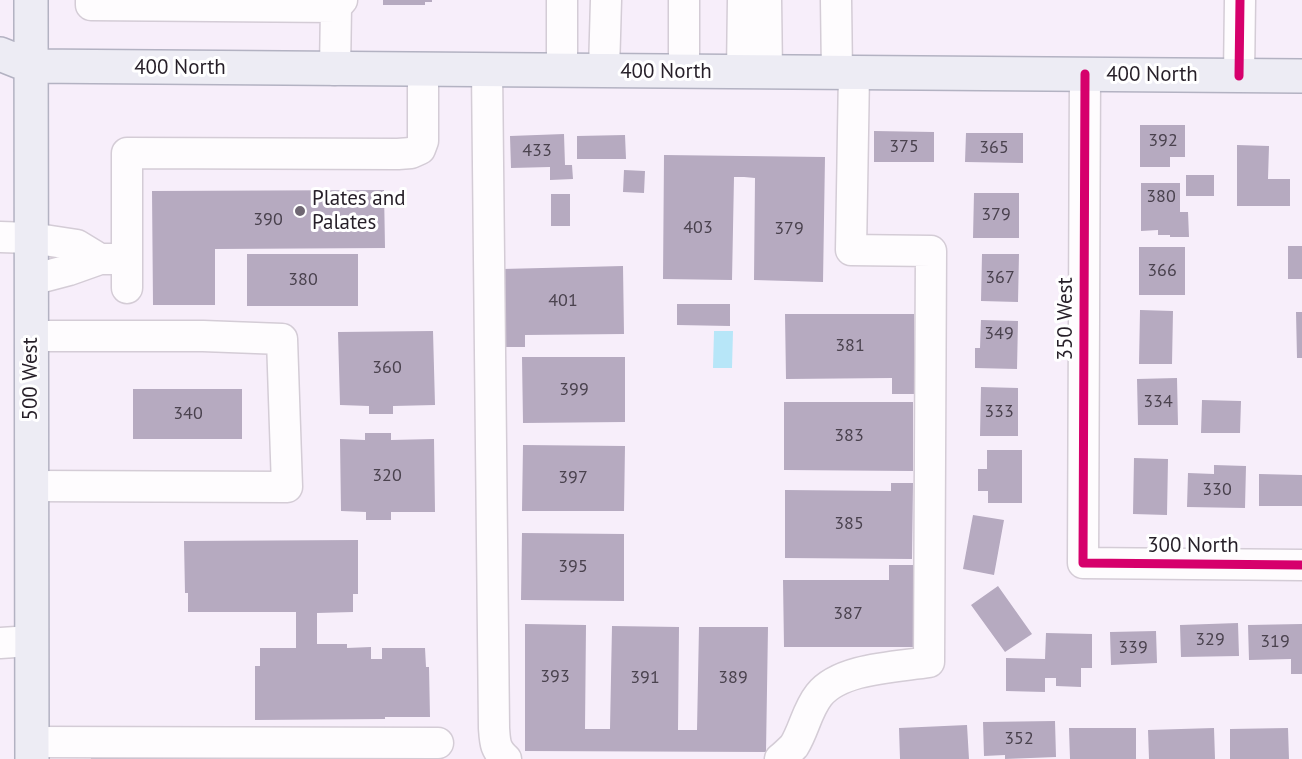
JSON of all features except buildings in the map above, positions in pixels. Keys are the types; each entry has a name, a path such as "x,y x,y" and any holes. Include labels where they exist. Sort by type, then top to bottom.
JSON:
{"main road":[{"name":"500 West","path":"31,0 30,66 16,237 31,280 31,486 16,642 32,750"},
{"name":"400 North","path":"0,54 30,66 1302,76"},
{"name":"400 North","path":"0,78 30,66"}],"street":[{"path":"91,0 91,5 328,3 335,69"},
{"path":"562,0 562,71"},
{"path":"604,71 606,0"},
{"path":"684,0 684,72"},
{"path":"743,0 755,72"},
{"path":"755,72 766,0"},
{"path":"780,759 794,746 818,695 831,683 862,672 929,662 931,251 851,249 845,73 836,0"},
{"path":"1239,76 1240,0"},
{"path":"127,288 113,259 127,153 411,153 420,149 423,141 423,70"},
{"path":"488,70 494,728 498,751 506,759"},
{"name":"350 West","path":"1083,563 1085,74"},
{"path":"16,237 77,244 113,259"},
{"path":"31,280 113,259"},
{"path":"31,336 203,336 282,339 286,487 31,486"},
{"name":"300 North","path":"1083,563 1302,565"},
{"path":"32,750 275,744 438,743"}],"water":[{"path":"714,331 733,331 732,368 713,368"}],"cycle path":[{"path":"1239,76 1240,0"},
{"path":"1085,74 1083,563 1302,565"}],"place":[{"name":"Plates and Palates","path":"300,211"}]}
